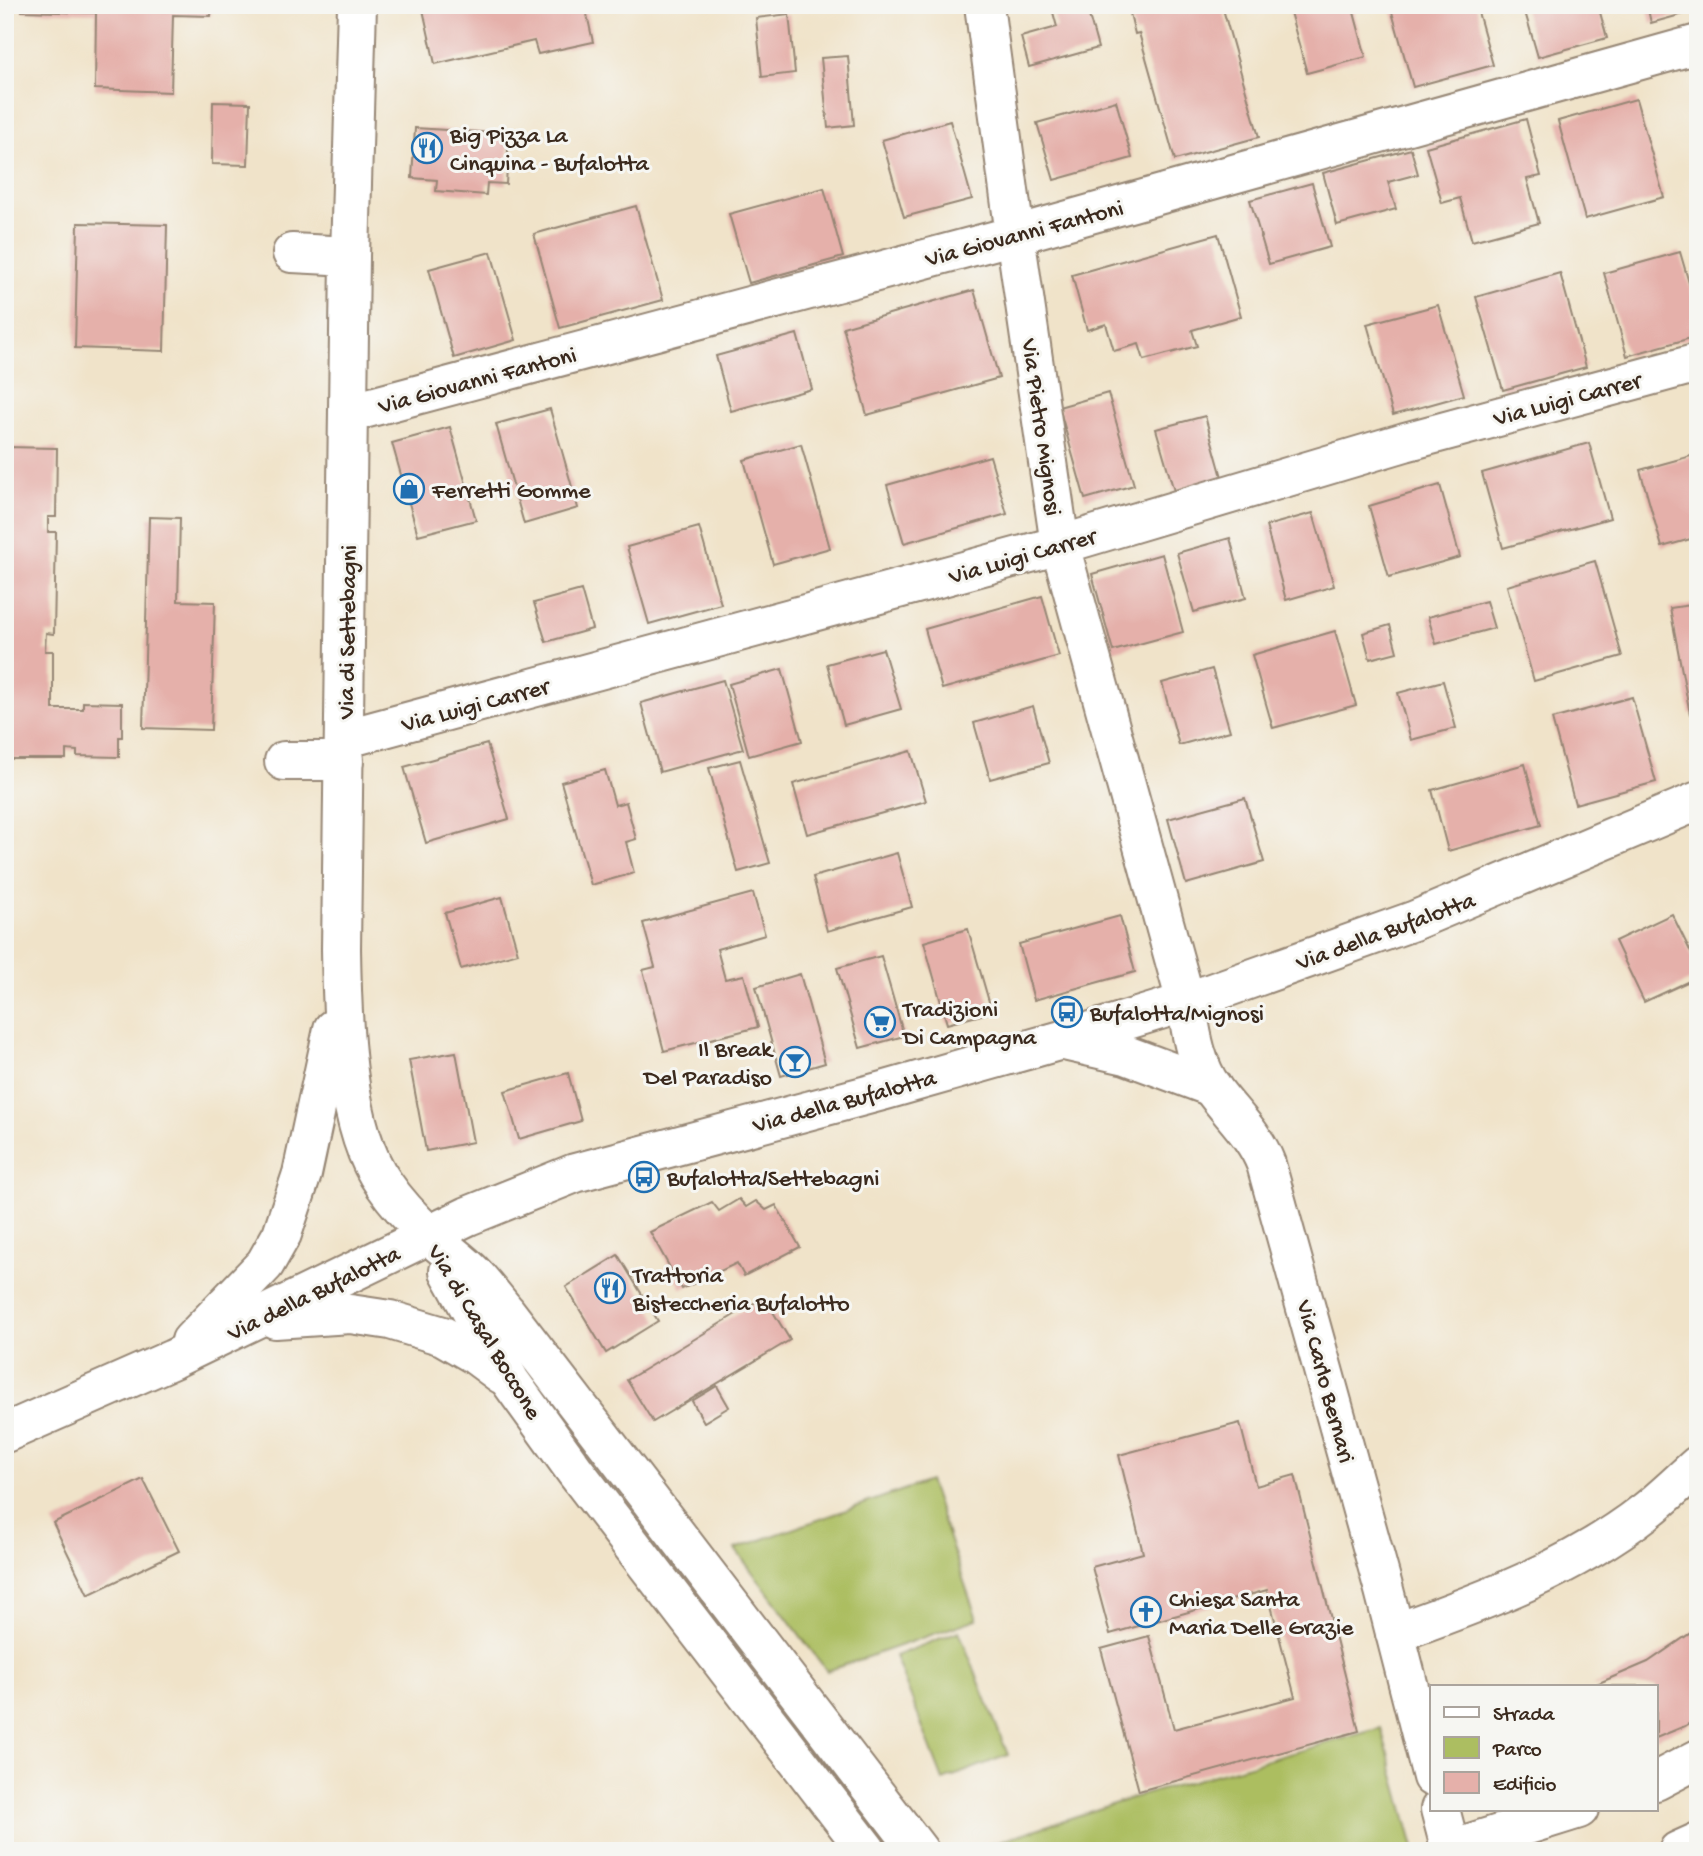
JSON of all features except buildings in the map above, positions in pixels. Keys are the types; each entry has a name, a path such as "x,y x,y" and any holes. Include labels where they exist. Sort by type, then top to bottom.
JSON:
{"street":[{"name":"Via di Settebagni","path":"357,5 350,256 341,993 350,1080 367,1151 383,1184 429,1235"},
{"name":"Via Pietro Mignosi","path":"984,5 1060,545 1186,1002"},
{"name":"Via Giovanni Fantoni","path":"349,413 1015,235 1698,44"},
{"path":"292,253 350,256"},
{"name":"Via Luigi Carrer","path":"284,761 344,750 1060,545 1405,442 1698,363"},
{"name":"Via della Bufalotta","path":"5,1433 173,1359 508,1198 575,1173 1062,1041 1186,1002 1413,921 1698,801"},
{"path":"173,1359 265,1264 282,1234 302,1174 341,993"},
{"name":"Via Carlo Bernari","path":"1186,1002 1198,1058 1212,1087 1248,1133 1266,1164 1395,1633 1425,1724 1430,1762"},
{"path":"1062,1041 1126,1055 1212,1087"},
{"name":"Via di Casal Boccone","path":"429,1235 510,1381 583,1481 867,1851"},
{"name":"Via di Casal Boccone","path":"429,1235 475,1275 506,1312 919,1851"},
{"path":"252,1321 330,1314 390,1320 443,1335 510,1381"},
{"path":"1395,1633 1482,1602 1572,1559 1645,1512 1698,1465"},
{"path":"1658,1780 1698,1759"},
{"path":"1441,1811 1451,1850 1497,1832 1572,1811"},
{"path":"1678,1851 1698,1842"}],"green space":[{"path":"929,1481 977,1619 827,1671 735,1549"},
{"path":"959,1631 1008,1755 943,1780 895,1656"},
{"path":"1381,1728 1415,1851 969,1851 1135,1797"}],"place":[{"name":"Big Pizza La Cinquina - Bufalotta","path":"427,148"},
{"name":"Ferretti Gomme","path":"409,489"},
{"name":"Bufalotta/Mignosi","path":"1067,1012"},
{"name":"Tradizioni Di Campagna","path":"880,1022"},
{"name":"Il Break Del Paradiso","path":"795,1062"},
{"name":"Bufalotta/Settebagni","path":"644,1177"},
{"name":"Trattoria Bisteccheria Bufalotto","path":"610,1288"},
{"name":"Chiesa Santa Maria Delle Grazie","path":"1146,1612"}]}
